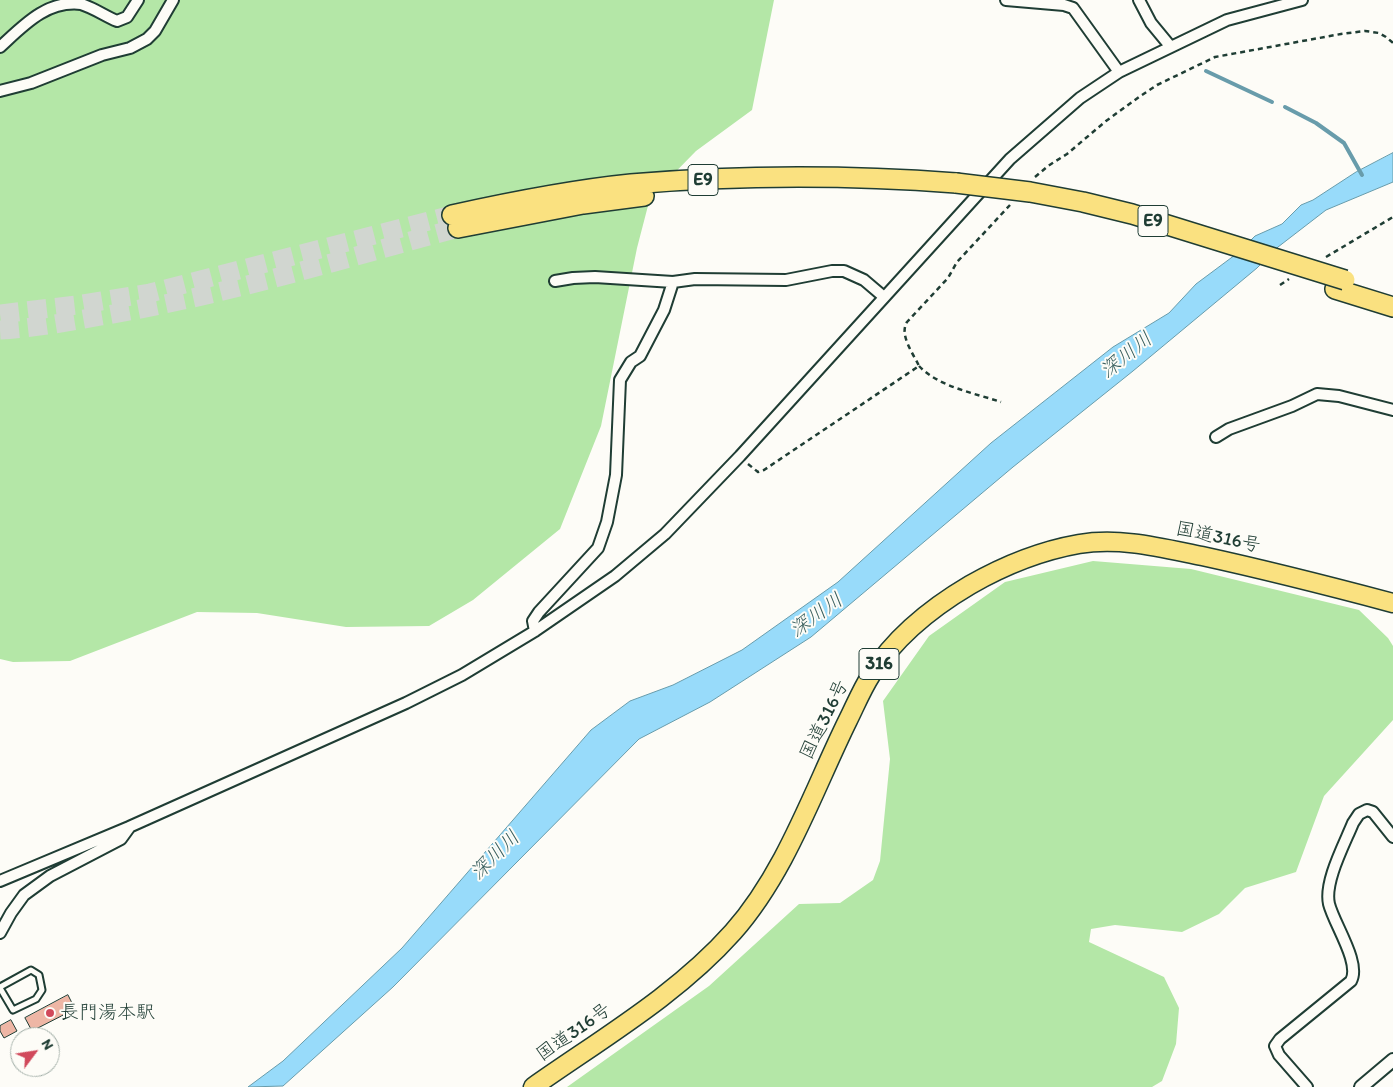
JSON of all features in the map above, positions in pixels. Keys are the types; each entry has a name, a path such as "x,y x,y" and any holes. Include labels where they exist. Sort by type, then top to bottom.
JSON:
{"highway":[{"name":"E9","path":"455,221 504,204 630,184 823,177 887,178 952,188 1030,192 1132,214 1340,284 1393,307"},
{"name":"E9","path":"1340,284 1393,295"},
{"name":"国道316号","path":"534,1087 644,1010 677,984 733,931 775,873 871,675 898,641 921,618 943,601 1004,566 1045,552 1081,544 1114,542 1144,544 1244,565 1393,602"}],"street":[{"path":"0,47 34,14 44,7 60,1 83,4 117,21 127,17 138,0"},
{"path":"0,91 31,83 102,55 130,48 147,39 155,31 173,0"},
{"path":"1006,0 1064,5 1073,8 1119,72"},
{"path":"1139,0 1151,24 1170,46"},
{"path":"0,882 129,827 406,703 462,675 535,631 615,576 665,534 740,456 1010,159 1080,98 1119,72 1227,20 1302,0"},
{"path":"555,281 595,277 673,282 695,279 786,280 832,271 844,271 864,280 884,297"},
{"path":"535,631 533,621 539,612 598,548 608,522 616,475 620,380 632,362 640,356 664,310 673,282"},
{"path":"1216,436 1317,394 1339,396 1393,410"},
{"path":"1307,1087 1279,1055 1276,1046 1280,1039 1351,981 1354,976 1353,962 1329,904 1328,885 1353,823 1359,814 1367,810 1373,812 1393,837"},
{"path":"0,933 10,913 24,895 50,876 121,839 129,827"},
{"path":"1361,1087 1393,1060"}],"lane":[{"path":"31,970 39,975 42,990 36,999 13,1010 0,987 31,970"}],"path":[{"path":"1033,179 1139,97 1215,57 1341,34 1365,32 1379,33 1393,43"},
{"path":"1001,402 951,386 927,374 919,366 904,335 904,327 948,278 957,262 1014,200"},
{"path":"1321,260 1393,217"},
{"path":"1280,285 1296,275"},
{"path":"740,456 758,472 764,470 919,366"}],"green space":[{"path":"0,0 774,0 752,110 696,151 650,198 637,248 601,426 560,529 473,600 429,626 346,627 257,613 197,612 70,661 13,662 0,659"},
{"path":"1093,561 1191,569 1359,610 1388,638 1393,646 1393,720 1324,796 1296,872 1245,888 1219,914 1182,932 1115,925 1091,929 1089,942 1164,977 1179,1008 1176,1044 1162,1081 1152,1087 567,1087 709,986 799,904 840,903 873,880 880,861 890,759 883,701 929,636 1005,582"}],"water":[{"name":"深川川","path":"1393,153 1393,182 1326,210 1278,247 1257,268 1013,467 811,637 710,702 639,739 393,987 283,1086 248,1087 283,1061 402,948 591,730 630,701 673,685 742,650 838,582 991,443 1113,347 1169,313 1196,284 1239,252 1255,236 1282,224 1301,205 1313,200 1356,172"}],"building":[{"name":"長門湯本駅","path":"68,995 75,1009 40,1027 30,1027 25,1018"},
{"path":"11,1020 15,1027 10,1027 10,1035 4,1038 0,1031 0,1026"}],"waterway":[{"path":"1206,71 1272,102"},
{"path":"1285,107 1316,123 1344,143 1362,175"}],"tunnel":[{"path":"0,314 77,305 150,293 452,215"},
{"path":"0,330 64,323 146,308 236,288 458,228"}],"place":[{"name":"長門湯本駅","path":"50,1013"}]}
